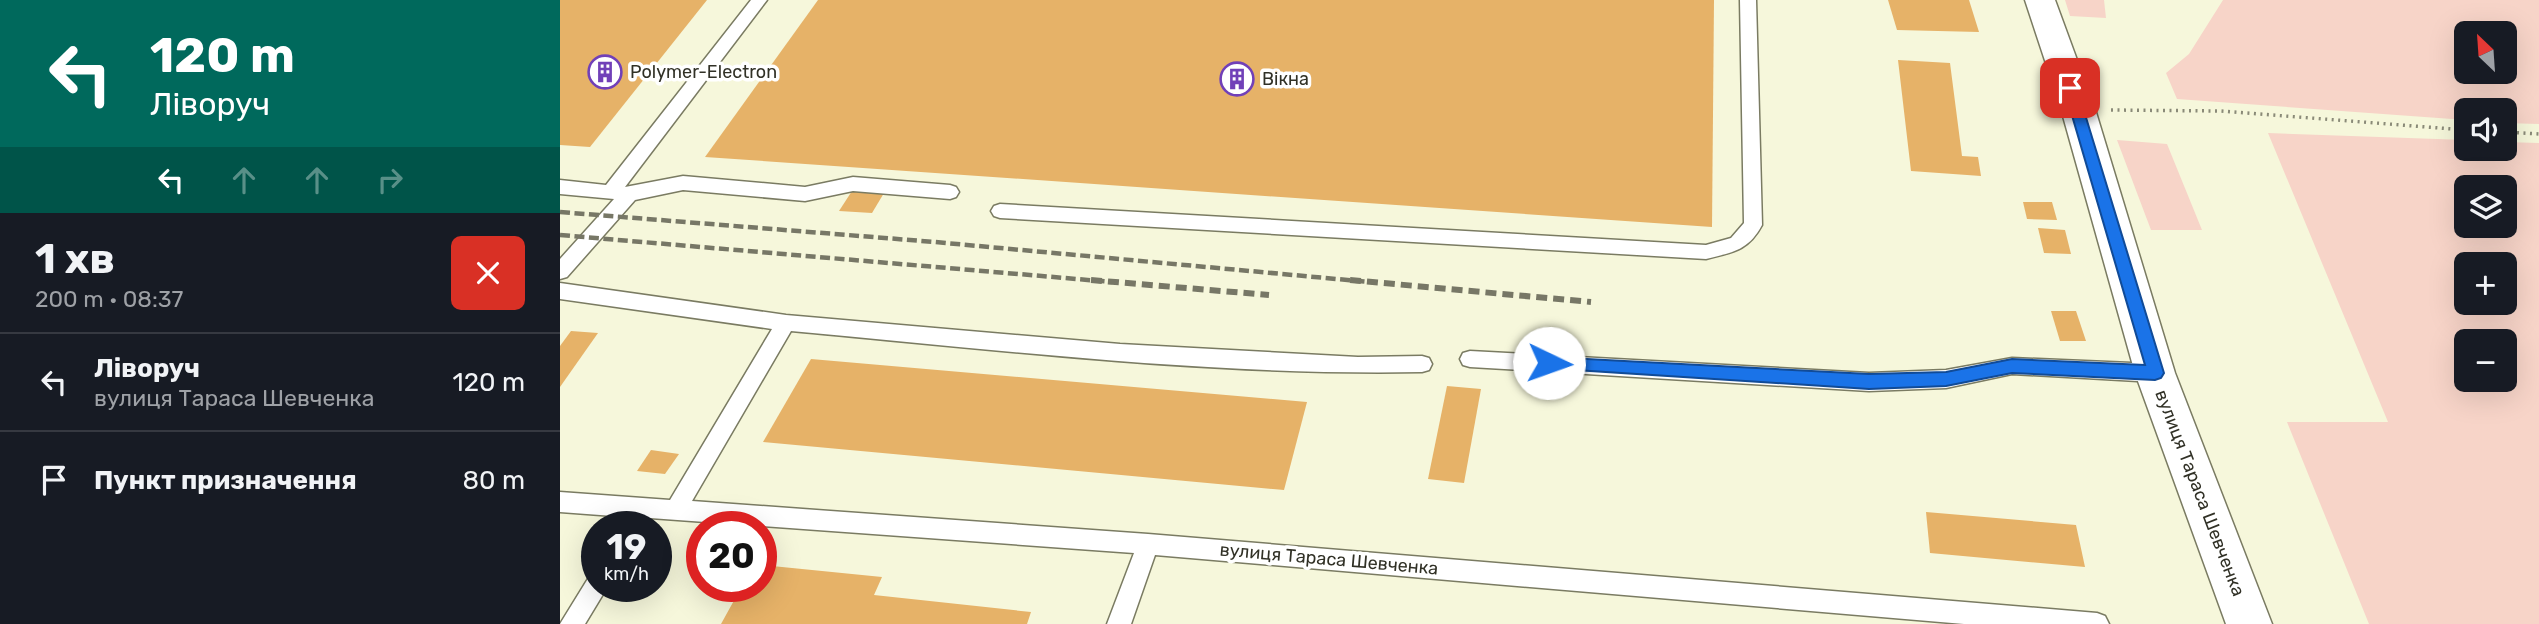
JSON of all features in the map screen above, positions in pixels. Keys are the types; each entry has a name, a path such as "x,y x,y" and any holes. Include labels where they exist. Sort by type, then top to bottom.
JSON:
{"street":[{"name":"вулиця Тараса Шевченка","path":"2040,0 2078,110 2155,373 2249,624"}],"lane":[{"path":"560,272 760,0"},
{"path":"1000,211 1706,252 1737,244 1753,225 1748,0"},
{"path":"560,187 620,193 683,183 805,194 853,184 950,192"},
{"path":"560,291 786,323 1120,352 1358,365 1422,364"},
{"path":"676,511 786,323"},
{"path":"1470,359 1869,382 1946,379 2012,366 2155,373"},
{"name":"вулиця Тараса Шевченка","path":"560,502 604,511"},
{"name":"вулиця Тараса Шевченка","path":"672,512 1148,544 2097,624"},
{"path":"1119,624 1148,544"},
{"path":"572,624 586,602"}],"path":[{"path":"2078,110 2220,111 2454,129"},
{"path":"2517,133 2539,134"}],"shaded area":[{"path":"2065,0 2104,0 2106,18 2070,16"},
{"path":"2223,0 2539,0 2539,124 2517,123 2517,98 2454,98 2454,119 2177,99 2166,73 2189,54"},
{"path":"2268,133 2454,140 2454,161 2517,161 2517,142 2539,143 2539,624 2369,624 2287,422 2388,422"},
{"path":"2117,140 2167,144 2202,230 2151,230"}],"building":[{"name":"Polymer-Electron","path":"560,0 707,0 590,147 560,145"},
{"name":"Вікна","path":"818,0 1714,0 1712,227 705,157"},
{"path":"1888,0 1969,0 1979,32 1897,30"},
{"path":"1898,60 1950,63 1962,156 1978,157 1981,176 1911,171"},
{"path":"852,191 884,193 872,213 839,211"},
{"path":"2023,202 2052,202 2057,220 2027,219"},
{"path":"2038,228 2065,230 2071,254 2044,253"},
{"path":"2051,311 2076,311 2086,341 2060,341"},
{"path":"571,331 598,333 560,387 560,346"},
{"path":"811,359 1307,402 1284,490 763,442"},
{"path":"1447,386 1481,389 1464,483 1428,479"},
{"path":"651,450 679,454 665,474 637,471"},
{"path":"1926,512 2076,525 2085,567 1930,553"},
{"path":"777,567 882,577 874,595 1031,612 1027,624 721,624 733,602 777,602"}],"railway":[{"path":"560,212 935,242 1369,282"},
{"path":"560,235 1112,282"},
{"path":"1091,280 1269,295"},
{"path":"1350,280 1591,302"}],"place":[{"name":"Polymer-Electron","path":"605,72"},
{"name":"Вікна","path":"1237,79"}],"route":[{"path":"1549,363 1869,382 1946,379 2012,366 2155,373 2070,88"}]}
